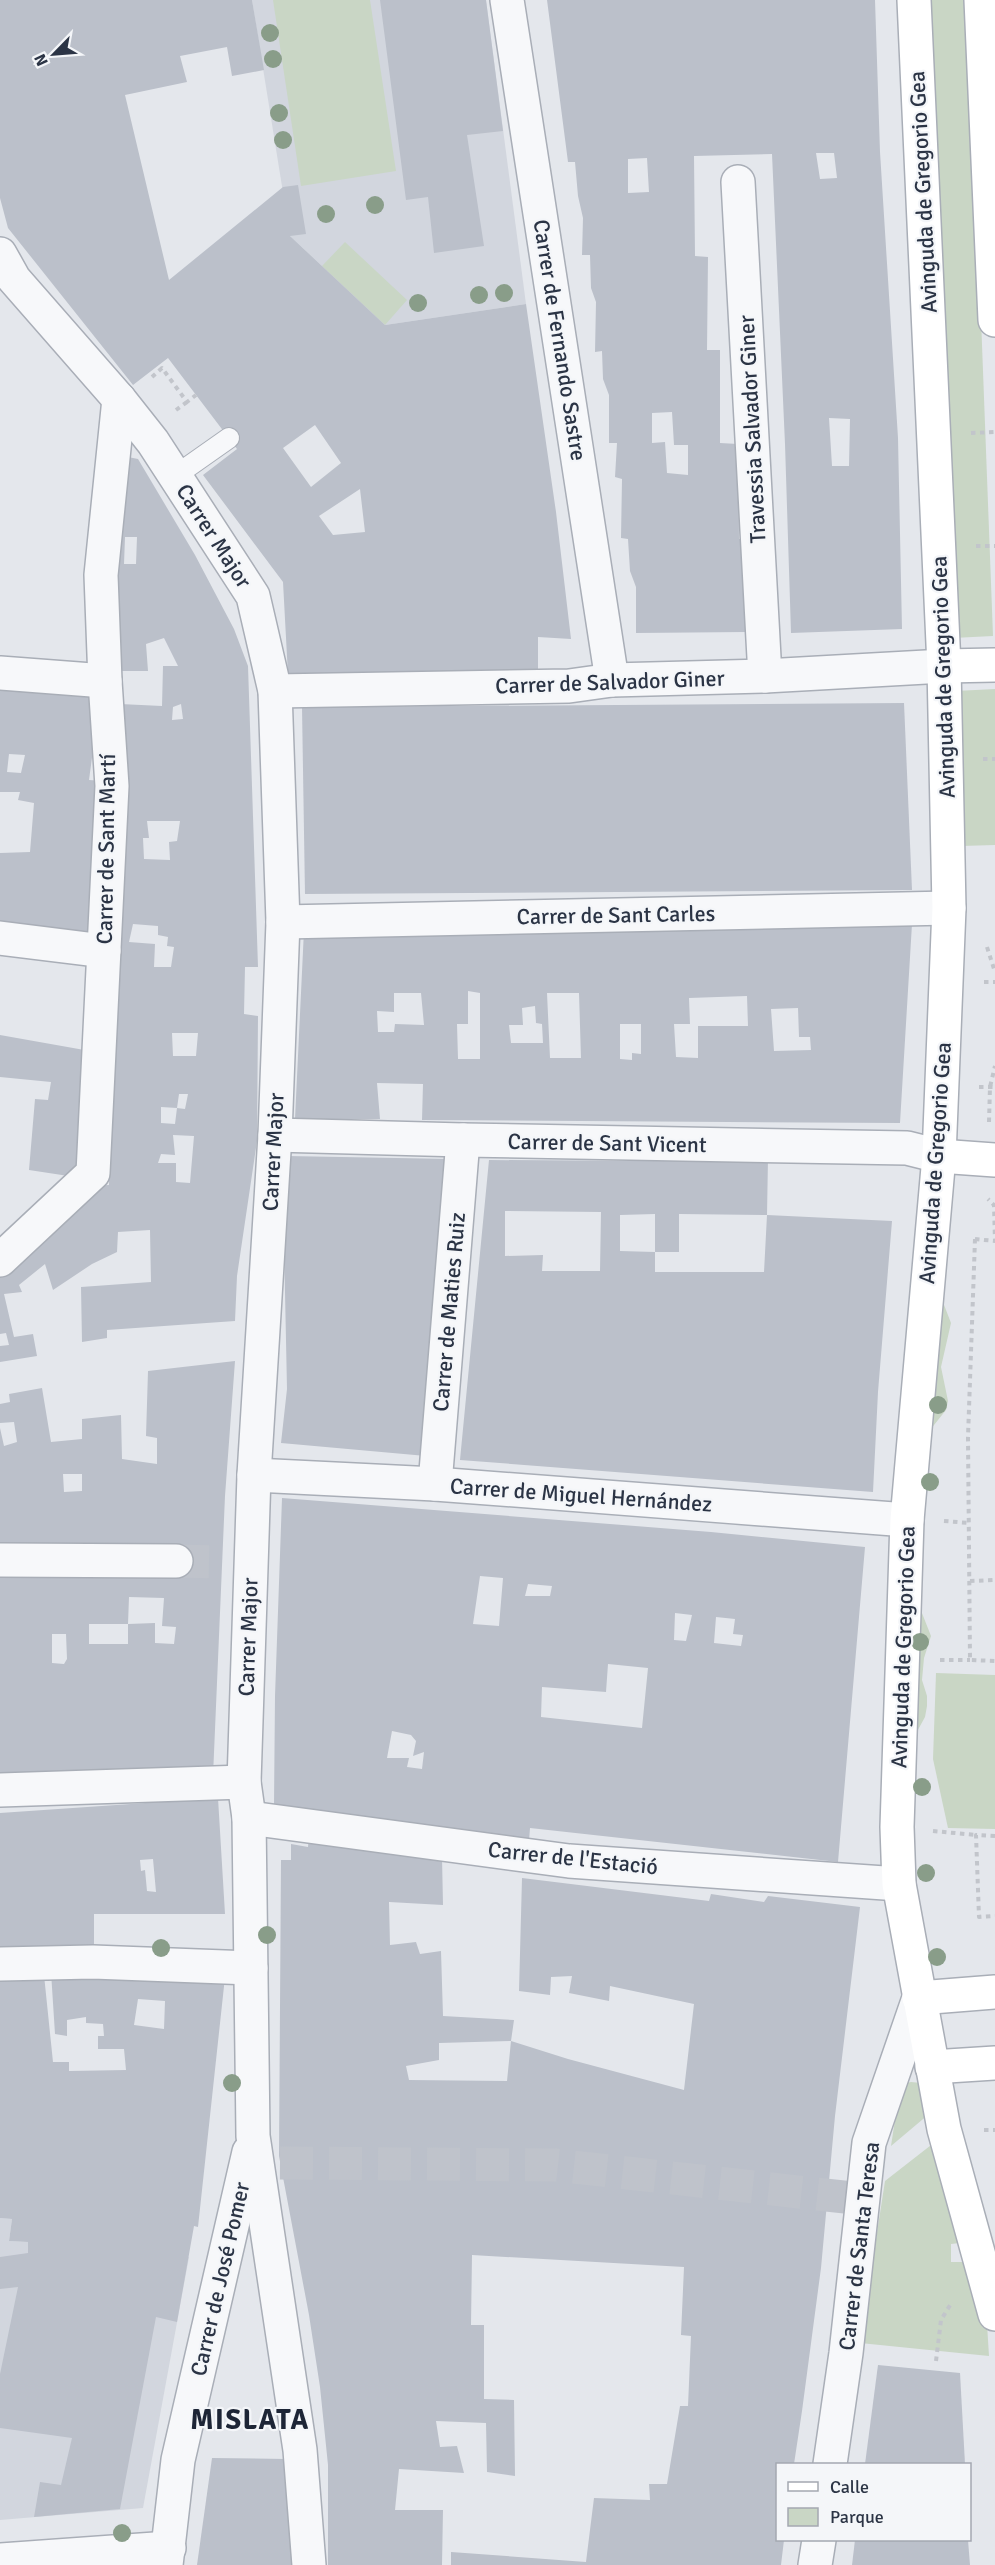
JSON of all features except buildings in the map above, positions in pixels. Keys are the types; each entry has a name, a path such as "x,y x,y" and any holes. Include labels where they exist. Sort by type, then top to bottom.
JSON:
{"street":[{"name":"Carrer de Fernando Sastre","path":"507,0 612,680"},
{"name":"Avinguda de Gregorio Gea","path":"914,0 944,666 949,908 939,1156 907,1520 897,1818 899,1884 944,2128 995,2314"},
{"path":"981,0 995,320"},
{"name":"Travessia Salvador Giner","path":"738,182 765,676"},
{"name":"Carrer Major","path":"5,273 119,399 176,476 253,596 275,691 283,922 275,1135 254,1475 236,1562 244,1782 249,1818 251,1968 259,2157"},
{"name":"Carrer de Sant Martí","path":"0,1260 93,1173 112,786 101,575 119,399"},
{"path":"944,666 995,665"},
{"name":"Carrer de Salvador Giner","path":"275,691 569,686 612,680 765,676 944,666"},
{"path":"0,674 105,681"},
{"name":"Carrer de Sant Carles","path":"283,922 949,908"},
{"path":"0,938 104,951"},
{"name":"Carrer de Sant Vicent","path":"275,1135 906,1148 939,1156"},
{"name":"Carrer de Maties Ruiz","path":"435,1484 463,1140"},
{"path":"939,1156 995,1160"},
{"name":"Carrer de Miguel Hernández","path":"254,1475 435,1484 907,1520"},
{"path":"0,1560 176,1561"},
{"path":"0,1790 244,1782"},
{"name":"Carrer de l'Estació","path":"249,1818 569,1861 899,1884"},
{"path":"0,1964 93,1962 251,1968"},
{"path":"919,1998 995,1992"},
{"name":"Carrer de Santa Teresa","path":"830,2463 846,2356 868,2143 919,1998"},
{"path":"932,2067 995,2063"},
{"path":"259,2157 300,2450 309,2565"},
{"name":"Carrer de José Pomer","path":"167,2557 178,2460 259,2157"},
{"path":"815,2565 819,2541"},
{"path":"0,2560 167,2557"}],"lane":[{"path":"176,476 229,438"}],"path":[{"path":"176,410 187,402"},
{"path":"967,433 995,432"},
{"path":"972,546 995,546"},
{"path":"980,759 995,759"},
{"path":"975,1239 968,1437 970,1660 995,1661"},
{"path":"970,1581 995,1580"},
{"path":"995,1836 976,1835 979,1917 995,1916"},
{"path":"936,2361 941,2320 958,2292"}],"shaded area":[{"path":"252,0 486,0 526,304 385,325 290,236"},
{"path":"0,2218 12,2219 9,2241 122,2247 189,2257 143,2508 0,2520"}],"green space":[{"path":"273,0 370,0 396,171 301,186"},
{"path":"928,0 969,0 993,636 953,638"},
{"path":"345,242 407,300 385,325 322,266"},
{"path":"995,689 995,845 961,846 956,691"},
{"path":"941,1297 951,1323 941,1367 948,1401 946,1410 930,1430"},
{"path":"918,1603 931,1636 924,1658 922,1680 927,1696 927,1706 925,1717 914,1737"},
{"path":"936,1673 995,1675 995,1829 948,1828 933,1759"},
{"path":"906,2083 921,2083 929,2114 891,2146 899,2094"},
{"path":"935,2142 960,2243 951,2244 951,2262 966,2262 987,2324 989,2356 860,2343 885,2181"}],"tunnel":[{"path":"176,1561 223,1562"},
{"path":"280,2163 555,2165 862,2199"}],"district":[{"name":"MISLATA","path":"250,2420"}]}
